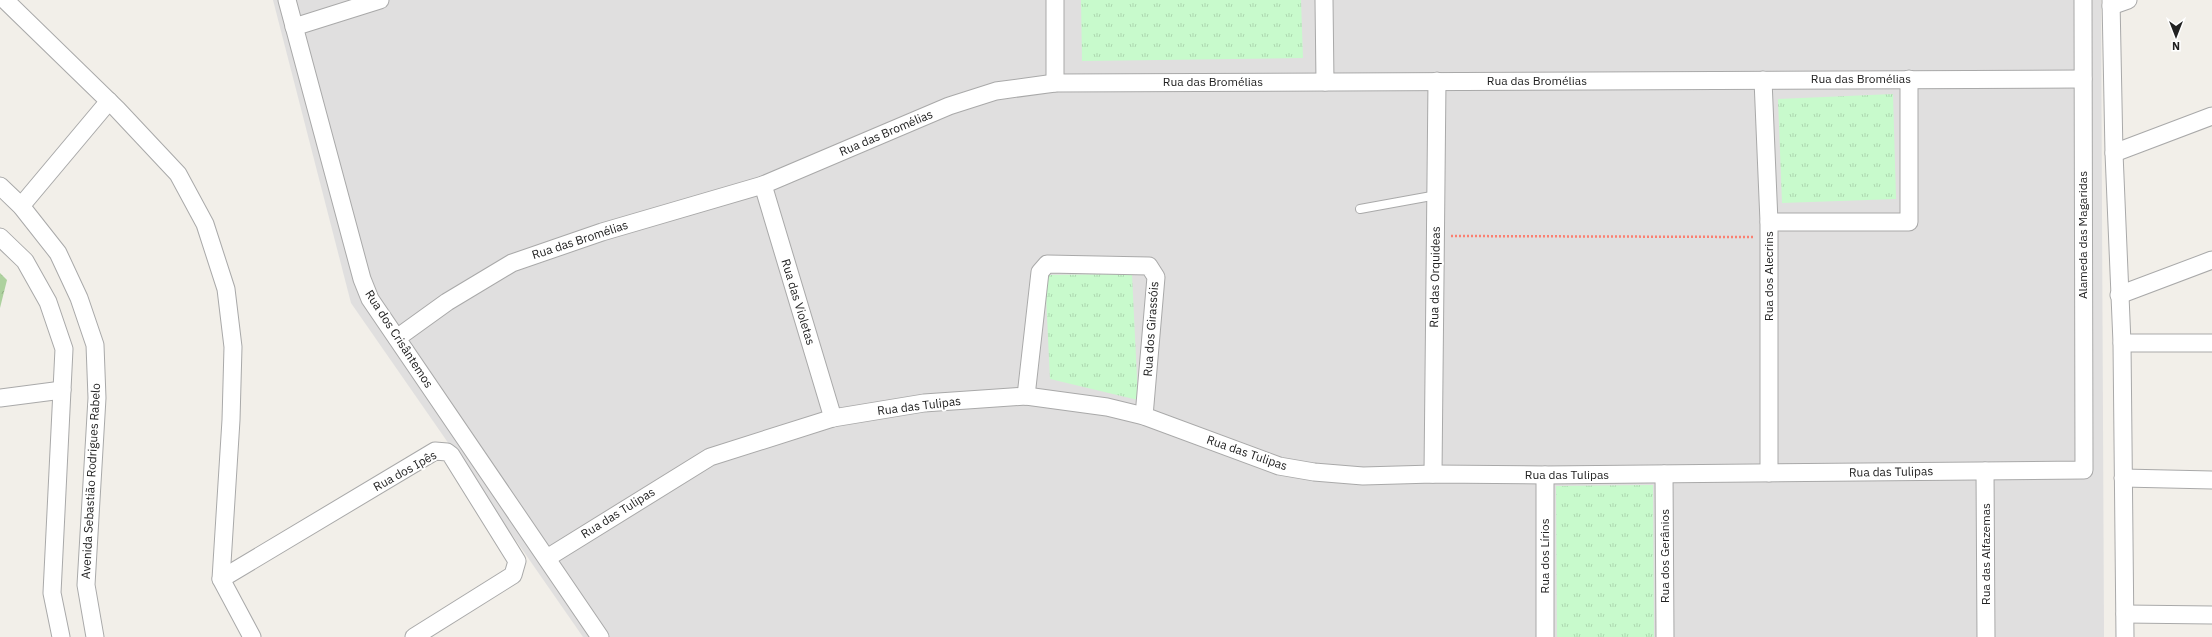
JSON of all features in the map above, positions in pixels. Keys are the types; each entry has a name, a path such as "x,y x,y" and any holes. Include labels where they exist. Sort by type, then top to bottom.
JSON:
{"street":[{"path":"5,0 109,101 178,174 205,224 226,289 233,347 231,420 221,579 252,637"},
{"name":"Rua dos Crisântemos","path":"287,0 362,279 370,299 600,637"},
{"path":"294,27 380,0"},
{"path":"1055,0 1055,83"},
{"path":"1324,0 1324,82"},
{"name":"Alameda das Magaridas","path":"2083,0 2084,470"},
{"path":"2125,637 2122,343 2114,153 2111,3 2128,0"},
{"name":"Rua das Bromélias","path":"397,338 447,302 512,263 602,232 763,185 949,106 996,91 1055,83 2083,78"},
{"path":"1769,230 1909,222 1909,79"},
{"name":"Rua dos Alecrins","path":"1763,80 1769,230 1769,473"},
{"name":"Rua das Orquideas","path":"1433,474 1436,236 1438,194 1437,81"},
{"path":"21,206 109,101"},
{"path":"2114,153 2212,116"},
{"name":"Rua das Violetas","path":"763,185 833,418"},
{"name":"Avenida Sebastião Rodrigues Rabelo","path":"0,186 21,206 58,253 79,298 95,345 97,398 86,585 95,637"},
{"path":"0,237 25,261 48,302 64,349 52,593 61,637"},
{"path":"2119,295 2212,260"},
{"name":"Rua dos Girassóis","path":"1026,396 1040,272 1043,267 1047,264 1149,266 1156,277 1144,416"},
{"path":"2122,343 2212,343"},
{"path":"0,398 62,390"},
{"name":"Rua das Tulipas","path":"547,558 710,457 833,418 924,403 1026,396 1107,407 1144,416 1279,466 1307,471 1363,476 1433,474 1545,475 2084,470"},
{"name":"Rua dos Ipês","path":"221,579 435,451 447,452 451,455 517,562 513,575 414,637"},
{"name":"Rua das Alfazemas","path":"1985,471 1986,637"},
{"name":"Rua dos Gerânios","path":"1664,474 1665,637"},
{"name":"Rua dos Lírios","path":"1545,475 1545,637"},
{"path":"2123,478 2212,480"},
{"path":"2125,614 2212,615"}],"lane":[{"path":"1360,209 1438,194"}],"path":[{"path":"1436,236 1769,230"}],"shaded area":[{"path":"273,0 2101,0 2104,637 583,637 351,303"}],"green space":[{"path":"1081,0 1301,0 1303,58 1082,61"},
{"path":"1893,94 1896,199 1782,203 1778,99"},
{"path":"0,273 7,280 0,308"},
{"path":"1132,274 1138,400 1050,379 1045,275"},
{"path":"1653,485 1654,637 1557,637 1556,486"}]}
